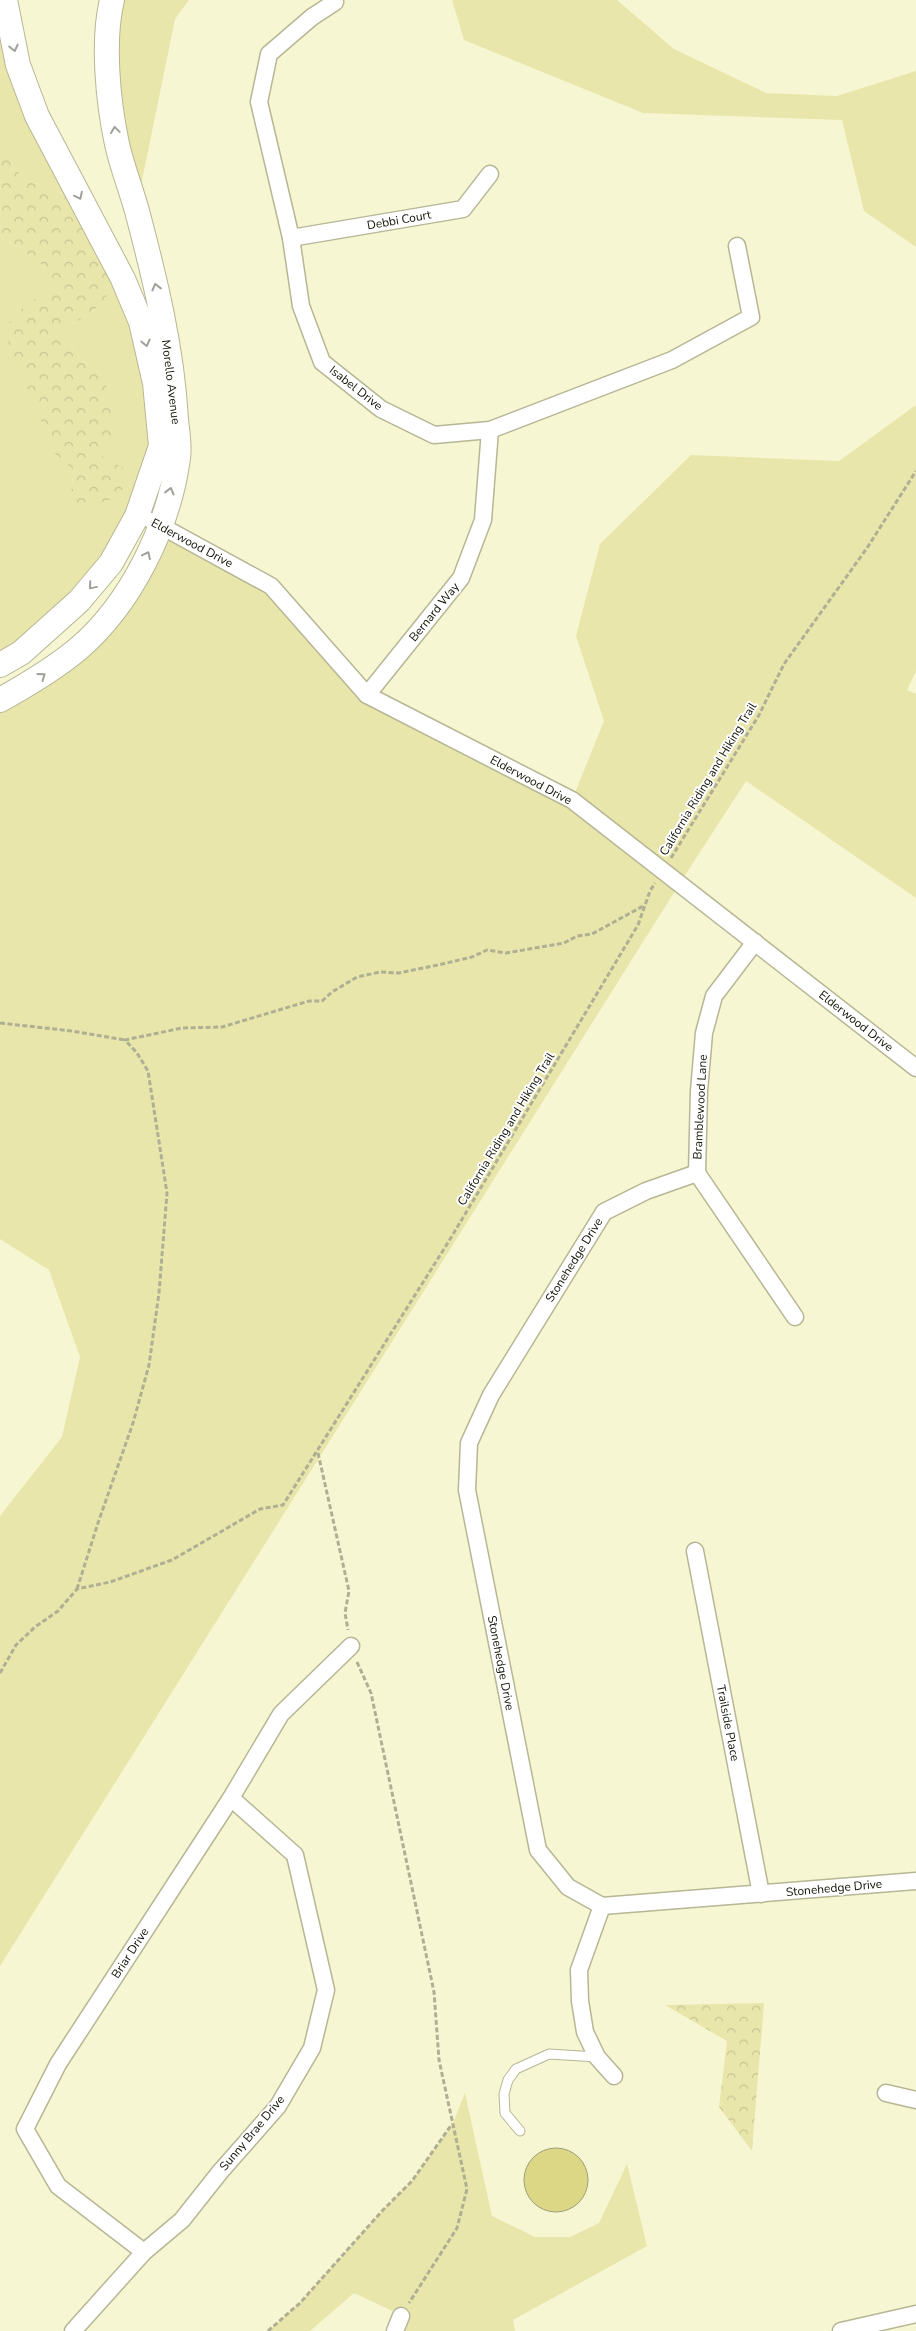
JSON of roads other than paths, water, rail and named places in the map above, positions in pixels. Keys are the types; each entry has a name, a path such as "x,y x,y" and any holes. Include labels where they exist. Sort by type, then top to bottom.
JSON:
{"street":[{"name":"Morello Avenue","path":"0,665 21,653 79,601 111,563 137,516 161,446 155,383 141,322 123,278 37,116 18,65 5,0"},
{"name":"Morello Avenue","path":"0,700 37,680 86,641 110,615 135,580 162,525 179,457 175,391 159,299 117,143 107,69 108,15 112,0"},
{"name":"Isabel Drive","path":"335,2 312,17 269,54 259,102 291,238 301,306 322,362 381,409 434,435 490,430 672,360 751,317 737,246"},
{"name":"Debbi Court","path":"291,238 463,209 490,174"},
{"name":"Bernard Way","path":"367,695 461,578 483,520 490,430"},
{"name":"Elderwood Drive","path":"137,516 162,525 271,586 367,695 572,800 916,1068"},
{"name":"Bramblewood Lane","path":"756,942 714,996 704,1033 699,1091 697,1172 795,1318"},
{"name":"Stonehedge Drive","path":"697,1172 646,1191 604,1212 491,1395 469,1443 467,1490 538,1850 568,1887 602,1906 916,1881"},
{"name":"Trailside Place","path":"696,1552 761,1894"},
{"name":"Briar Drive","path":"144,2252 58,2186 25,2129 58,2064 231,1798 281,1714 351,1646"},
{"name":"Sunny Brae Drive","path":"73,2331 144,2252 182,2220 220,2172 278,2106 312,2048 326,1990 295,1855 231,1798"},
{"path":"602,1906 579,1970 580,2001 585,2032 598,2057 614,2076"},
{"path":"886,2093 916,2100"},
{"path":"841,2331 916,2314"}],"lane":[{"path":"520,2132 505,2113 504,2094 508,2080 516,2069 549,2054 598,2057"}]}
